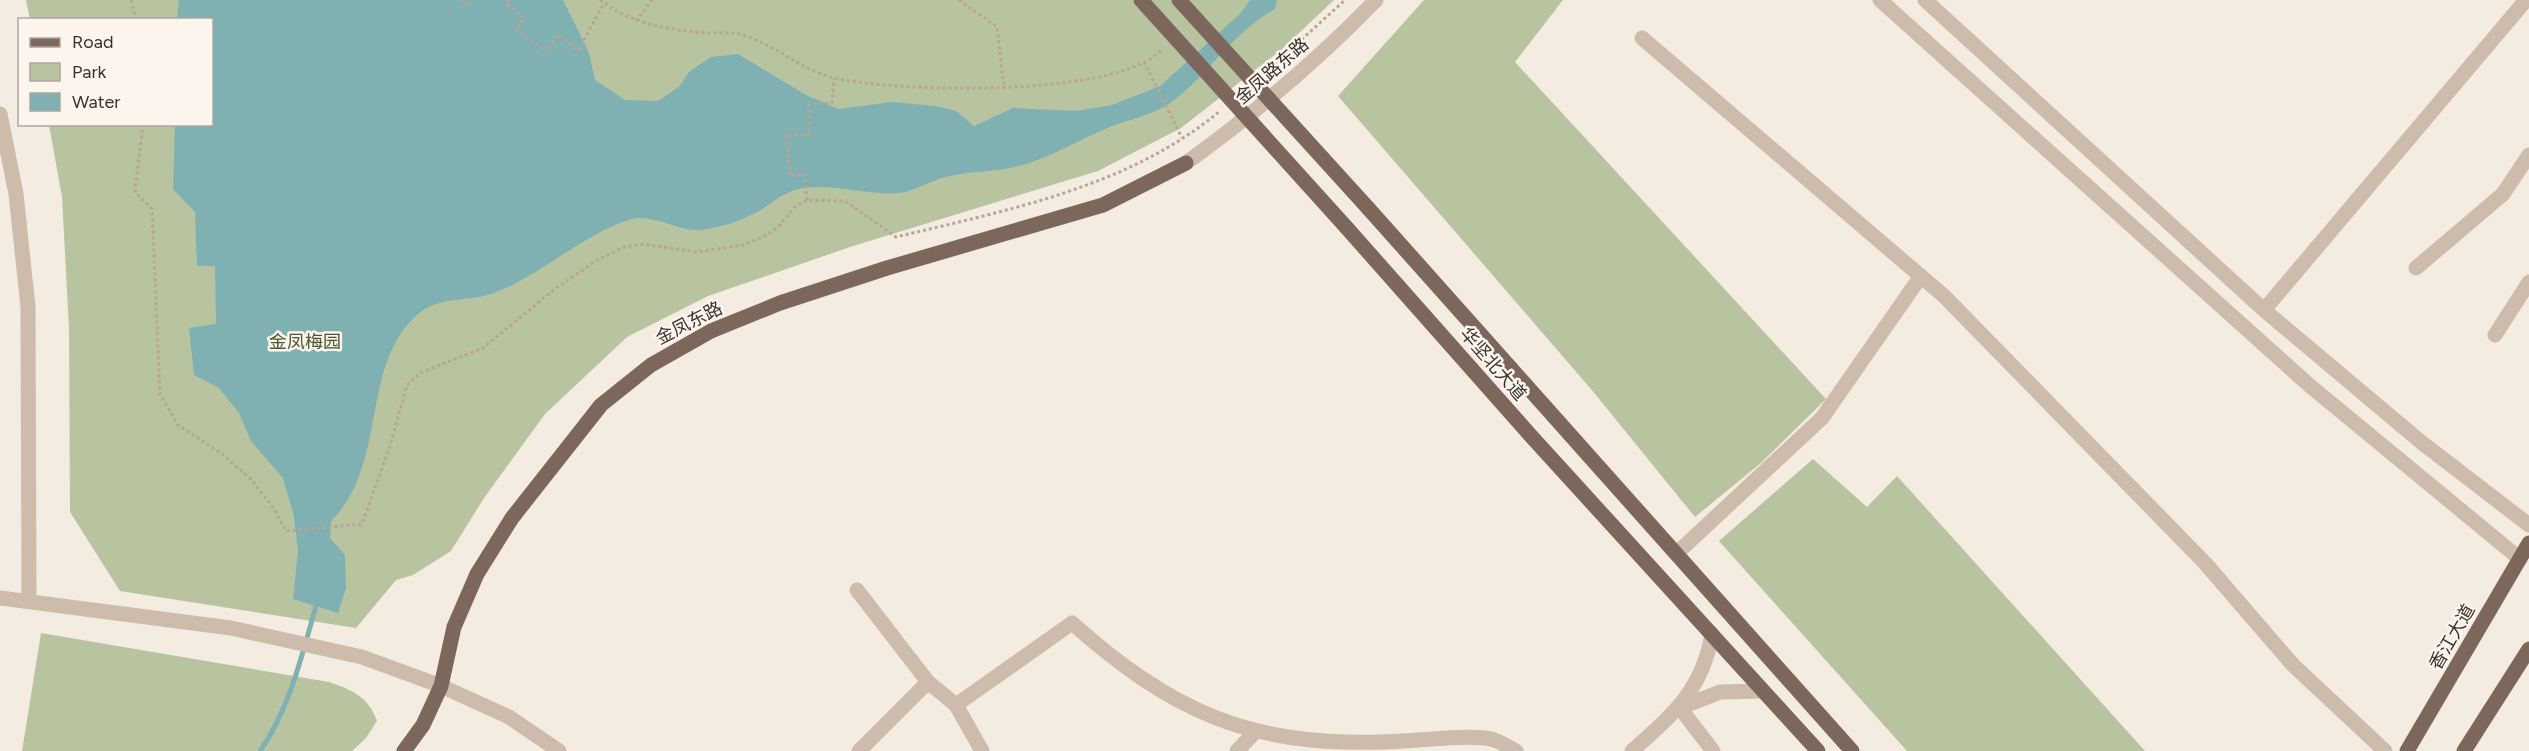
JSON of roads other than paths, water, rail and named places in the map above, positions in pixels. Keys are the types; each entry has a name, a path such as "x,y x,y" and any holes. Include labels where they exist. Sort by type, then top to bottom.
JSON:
{"main road":[{"name":"华坚北大道","path":"1140,0 1346,227 1531,436 1818,751"},
{"name":"华坚北大道","path":"1179,0 1368,208 1852,751"},
{"name":"金凤东路","path":"404,751 423,725 441,686 458,617 477,574 512,518 601,405 651,365 711,331 780,303 887,267 1103,205 1186,163"},
{"name":"香江大道","path":"2408,751 2529,543"},
{"path":"2464,751 2529,648"}],"street":[{"name":"金凤路东路","path":"1186,163 1244,121 1297,76 1376,0"},
{"path":"1880,0 2309,385 2520,560"},
{"path":"1925,0 2264,310 2421,442 2529,525"},
{"path":"2264,310 2526,0"},
{"path":"1642,38 1944,296 2205,563 2293,665 2385,751"},
{"path":"0,114 16,194 28,307 29,601"},
{"path":"2416,268 2503,194 2529,155"},
{"path":"0,184 16,194"},
{"path":"1677,553 1822,418 1921,276"},
{"path":"2495,335 2529,282"},
{"path":"856,590 928,682 956,705 982,751"},
{"path":"0,598 231,628 363,657 441,686 509,717 559,751"},
{"path":"956,705 1072,623 1108,655 1184,706 1226,724 1335,747 1492,739 1516,751"},
{"path":"1632,751 1680,708 1705,665 1712,634"},
{"path":"859,751 928,682"},
{"path":"1680,708 1720,692 1763,692"},
{"path":"1680,708 1713,751"},
{"path":"1237,751 1256,731"}],"water":[{"path":"179,0 563,0 589,53 595,80 625,100 658,101 679,87 689,72 711,57 738,54 806,95 839,109 892,102 935,106 956,111 974,126 1013,108 1076,111 1112,105 1160,86 1240,14 1250,0 1277,0 1275,9 1246,30 1197,80 1170,103 1147,115 1105,129 1039,159 1008,168 942,178 898,193 805,188 788,193 743,219 701,230 649,219 632,219 598,234 509,287 491,294 444,302 426,308 400,335 388,360 361,472 349,498 331,521 330,538 345,555 346,588 338,613 293,599 298,551 294,516 283,478 251,441 239,413 219,388 194,375 189,328 216,324 215,266 197,266 195,212 173,189 175,126 213,126 213,18 177,18"}],"waterway":[{"path":"260,751 271,734 288,697 318,599"}],"park label":[{"name":"金凤梅园","path":"305,342"}]}
